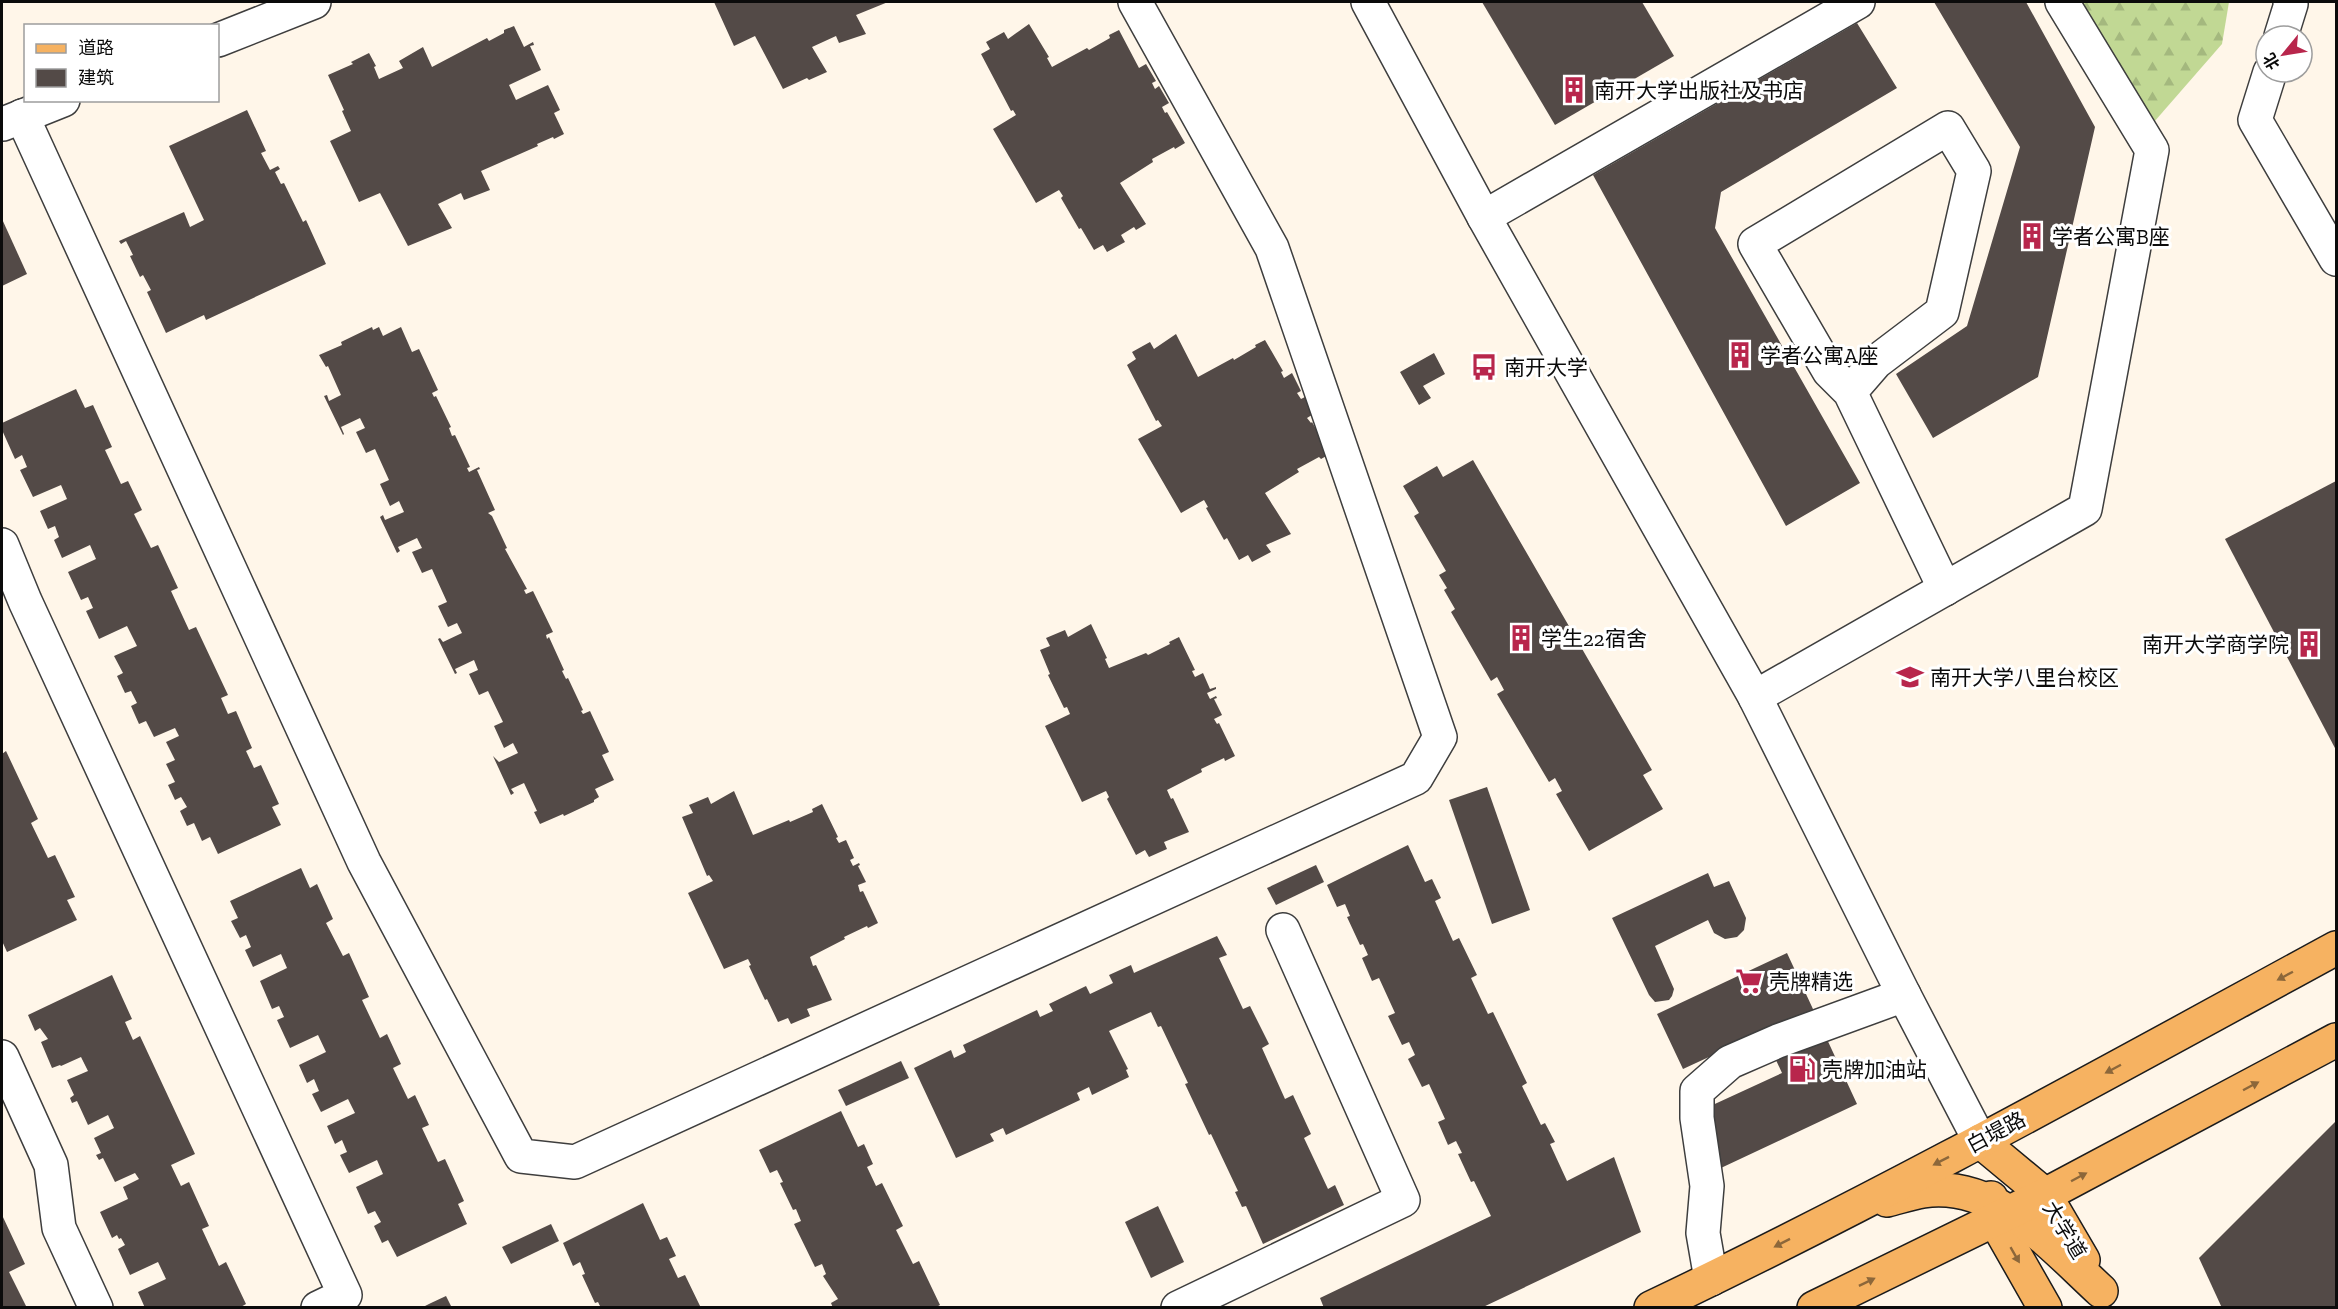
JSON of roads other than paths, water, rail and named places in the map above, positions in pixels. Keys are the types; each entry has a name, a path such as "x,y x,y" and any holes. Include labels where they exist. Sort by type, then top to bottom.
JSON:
{"main road":[{"name":"白堤路","path":"1651,1308 1980,1141 2337,948"},
{"path":"1814,1308 1999,1212 2045,1195 2337,1040"},
{"name":"大学道","path":"1980,1141 2045,1195 2106,1299"},
{"path":"1980,1141 1999,1212 2045,1308"},
{"path":"1833,1216 1924,1191 1958,1192 2041,1236 2106,1299"}],"street":[{"path":"219,40 314,2"},
{"path":"58,102 12,121 364,862 521,1156 575,1162 1416,778 1440,737 1272,248 1136,2"},
{"path":"1368,2 1484,217 1755,698 1980,1141"},
{"path":"1484,217 1858,2"},
{"path":"1755,698 2085,509 2152,150 2062,2"},
{"path":"2284,24 2290,2"},
{"path":"2266,84 2255,120 2337,259"},
{"path":"1850,392 1876,362 1942,312 1974,171 1948,128 1755,244 1829,371 1850,392 1945,589"},
{"path":"2,545 25,601 345,1294 318,1308"},
{"path":"1178,1308 1403,1200 1283,930"},
{"path":"1711,1279 1703,1233 1707,1186 1697,1118 1697,1091 1730,1062 1778,1041 1904,995"},
{"path":"2,1057 51,1165 59,1228 96,1308"}],"place":[{"name":"南开大学出版社及书店","path":"1574,90"},
{"name":"学者公寓B座","path":"2032,236"},
{"name":"学者公寓A座","path":"1740,355"},
{"name":"南开大学","path":"1484,367"},
{"name":"学生22宿舍","path":"1521,638"},
{"name":"南开大学商学院","path":"2309,644"},
{"name":"南开大学八里台校区","path":"1910,677"},
{"name":"壳牌精选","path":"1749,981"},
{"name":"壳牌加油站","path":"1802,1069"}]}
